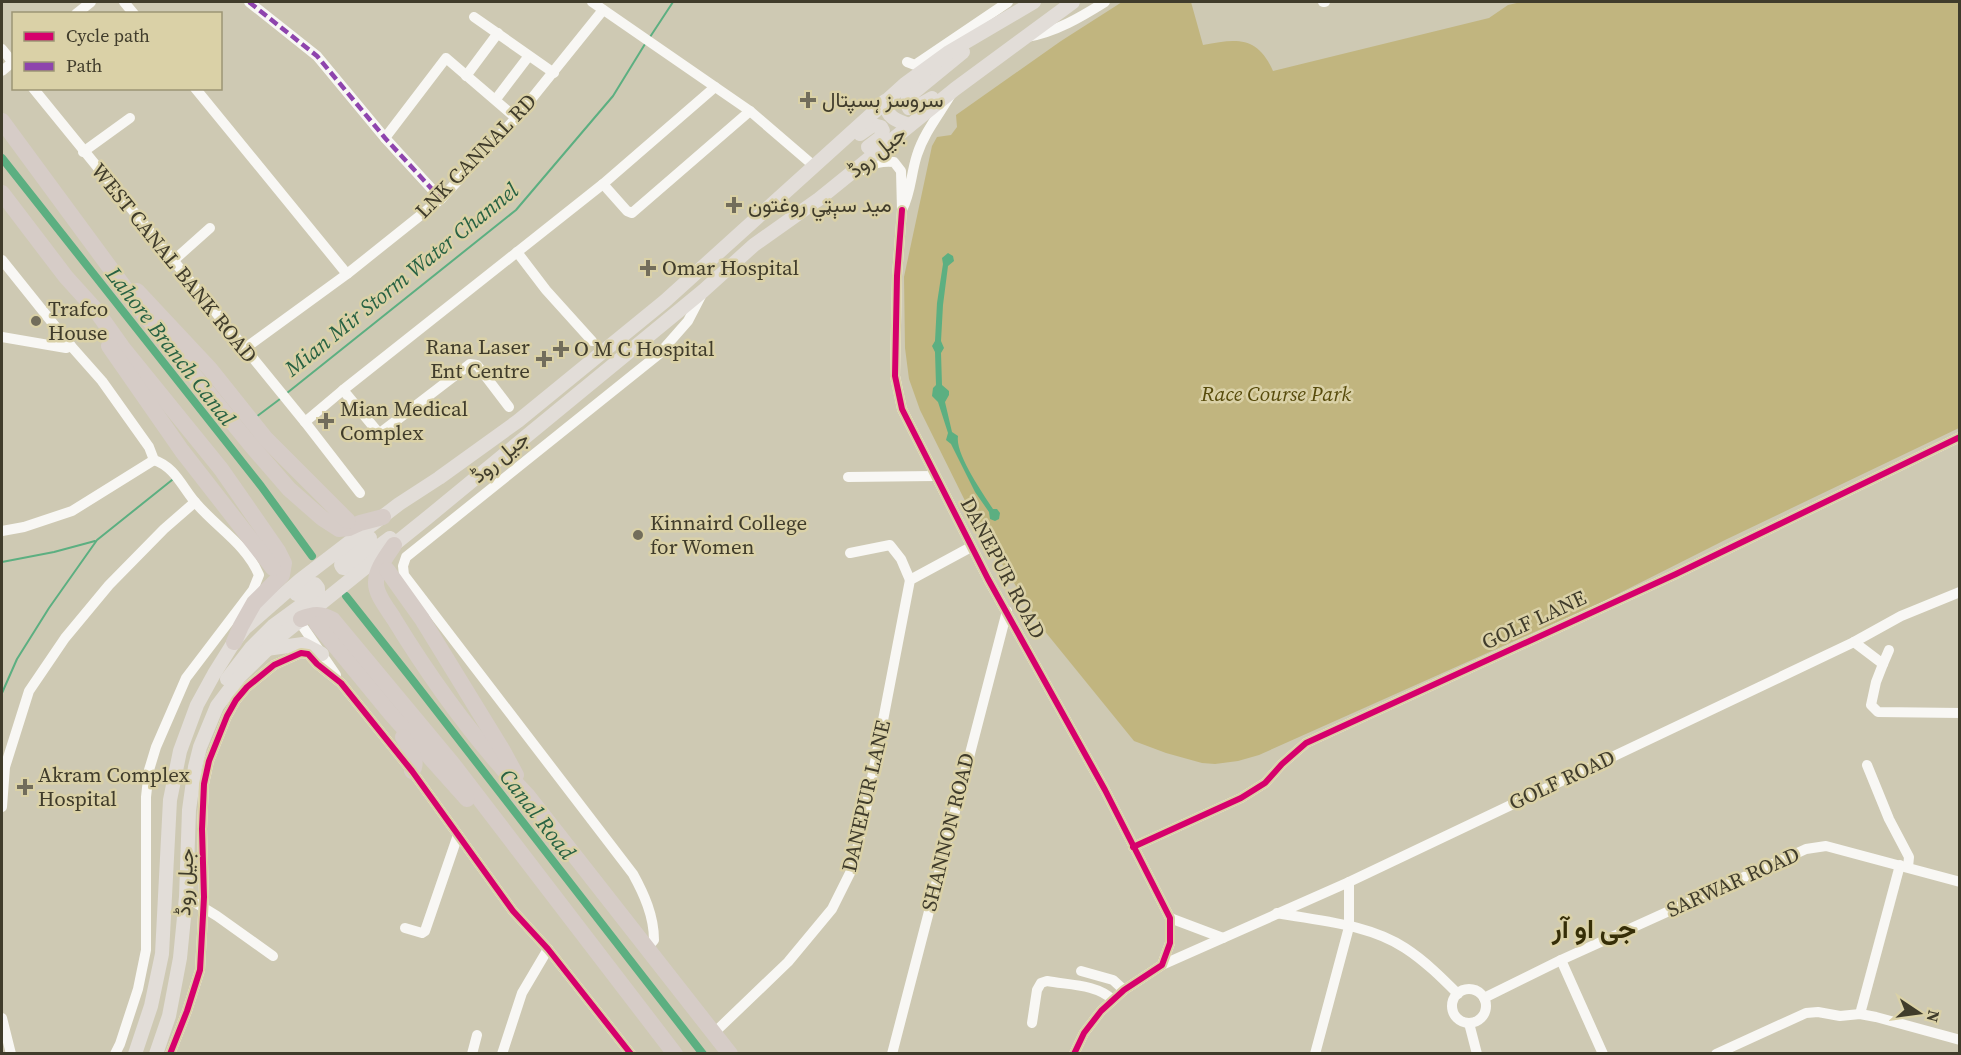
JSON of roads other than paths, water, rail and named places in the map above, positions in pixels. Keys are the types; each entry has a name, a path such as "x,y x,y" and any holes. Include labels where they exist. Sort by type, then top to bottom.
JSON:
{"highway":[{"path":"2,121 144,314 289,489 322,518 339,529 383,518"},
{"path":"2,193 66,277 95,309 122,347 221,469 278,551 284,563 282,575 254,603 234,642"},
{"path":"103,256 171,326 266,439 348,521"},
{"path":"66,277 94,323 182,451 208,484 266,572"},
{"path":"394,545 375,580 377,590 413,649 497,764 527,795 730,1053"},
{"path":"387,570 422,619 503,751 527,795"},
{"path":"533,870 306,621 313,614 333,620 452,763 675,1053"},
{"path":"391,714 415,761 412,771"}],"main road":[{"name":"جیل روڈ","path":"135,1053 152,1006 162,954 170,800 180,751 197,705 214,674 245,628 300,580 399,504 518,421 665,301 905,84 949,52 1034,2"},
{"name":"جیل روڈ","path":"156,1053 169,1016 175,988 186,897 191,790 200,747 217,706 239,677 266,649 306,621 394,545 703,291 754,245 819,199 955,88 1073,2"},
{"path":"996,24 908,97 906,104 912,109 917,107 1000,55"},
{"path":"885,101 885,107 893,119 910,125"},
{"path":"754,245 881,137 883,131 881,127 873,124 813,166"},
{"path":"427,518 411,524 348,569 342,566 342,561 409,508 439,478"},
{"path":"217,706 227,680 251,648 273,626 314,596 318,588 315,584 309,584 271,615 245,628"},
{"path":"266,649 303,645 322,654"}],"street":[{"path":"78,12 91,2"},
{"path":"249,2 317,56 385,138 441,199"},
{"path":"592,2 750,111 813,166"},
{"path":"907,62 915,65 1008,2"},
{"path":"1024,37 1054,30 1105,2"},
{"name":"LNK CANNAL RD","path":"244,349 347,274 441,199 516,118 603,10"},
{"path":"474,17 528,57 554,73"},
{"path":"466,76 498,33"},
{"path":"2,49 12,62"},
{"path":"496,99 528,57"},
{"path":"385,138 446,58 516,118"},
{"path":"305,422 603,184 715,87"},
{"name":"DANEPUR ROAD","path":"902,210 907,201 916,156 924,136 955,88"},
{"name":"WEST CANAL BANK ROAD","path":"35,90 305,422 360,493"},
{"path":"197,90 347,274"},
{"path":"603,184 627,211 632,213 750,111"},
{"path":"83,152 130,118"},
{"name":"DANEPUR ROAD","path":"819,199 874,163 894,162 901,171 902,210 897,276 895,376 902,409 971,547 1105,790 1170,918"},
{"path":"173,261 210,228"},
{"path":"517,252 546,290 592,341"},
{"path":"2,260 102,381 148,447 154,460 163,463 173,472 192,498 238,543 255,564 266,572 186,678 156,747 149,770 146,797 146,950 135,998 115,1053"},
{"path":"648,947 654,940 652,921 641,887 633,874 404,575 403,566 406,557 659,354 688,321 703,291"},
{"path":"2,337 66,348 71,346"},
{"path":"343,390 380,433 473,363 477,365 509,407"},
{"name":"GOLF LANE","path":"1133,847 1241,798 1265,783 1306,743 1676,574 1959,437"},
{"path":"2,531 40,523 72,511 154,460"},
{"path":"848,477 935,476"},
{"path":"2,807 5,767 29,691 65,638 109,585 192,498"},
{"path":"850,553 890,545 901,559 910,580 971,547"},
{"name":"DANEPUR LANE","path":"714,1033 788,962 832,909 853,867 910,580"},
{"name":"GOLF ROAD","path":"1074,1053 1084,1033 1101,1011 1124,990 1162,965 1349,882 1854,642 1901,616 1959,592"},
{"name":"SHANNON ROAD","path":"892,1053 1007,611"},
{"path":"306,621 322,654 341,683 412,771 513,911 548,949 631,1053"},
{"path":"1854,642 1883,664"},
{"path":"1889,650 1875,682 1871,705 1874,710 1896,713 1959,713"},
{"path":"170,1053 200,970 204,907 202,829 204,784 218,736 236,700 247,687 274,665 301,653 308,654 341,683"},
{"path":"1860,1014 1904,866 1909,857 1885,812 1867,765"},
{"path":"405,928 422,933 425,931 458,835"},
{"name":"SARWAR ROAD","path":"1484,998 1806,849 1826,846 1959,882"},
{"path":"1315,1053 1349,927 1349,882"},
{"path":"186,897 204,907 273,956"},
{"path":"1276,913 1349,927 1381,936 1404,947 1424,962 1458,994"},
{"path":"1162,965 1170,943 1170,918 1223,938"},
{"path":"502,1053 522,993 548,949"},
{"path":"146,950 162,954"},
{"path":"1562,960 1603,1053"},
{"path":"1081,971 1113,980 1124,990"},
{"path":"1032,1023 1037,990 1041,983 1047,981 1092,988 1106,993 1113,1000"},
{"path":"1468,989 1476,990 1484,998 1486,1010 1482,1017 1469,1023 1459,1020 1455,1015 1453,1002 1458,994 1468,989"},
{"path":"1716,1053 1806,1013 1818,1012 1840,1016 1860,1014 1876,1017 1959,1040"},
{"path":"2,1018 11,1053"},
{"path":"1469,1023 1477,1053"},
{"path":"472,1053 477,1035"}],"waterway":[{"name":"Mian Mir Storm Water Channel","path":"650,37 673,2"},
{"name":"Mian Mir Storm Water Channel","path":"287,393 516,210 613,96 645,44"},
{"name":"Lahore Branch Canal","path":"2,158 261,486 312,556"},
{"name":"Mian Mir Storm Water Channel","path":"256,417 280,399"},
{"path":"2,693 17,659 49,608 97,540 172,480"},
{"path":"2,562 95,541"},
{"name":"Canal Road","path":"346,596 703,1054"}],"place":[{"name":"سروسز ہسپتال","path":"808,100"},
{"name":"مید سېټي روغتون","path":"734,205"},
{"name":"Omar Hospital","path":"648,268"},
{"name":"Trafco House","path":"36,321"},
{"name":"O M C Hospital","path":"561,349"},
{"name":"Rana Laser Ent Centre","path":"544,359"},
{"name":"Mian Medical Complex","path":"326,421"},
{"name":"Kinnaird College for Women","path":"638,535"},
{"name":"Akram Complex Hospital","path":"25,787"}],"district":[{"name":"جی او آر","path":"1594,929"}],"park label":[{"name":"Race Course Park","path":"1276,394"}]}
